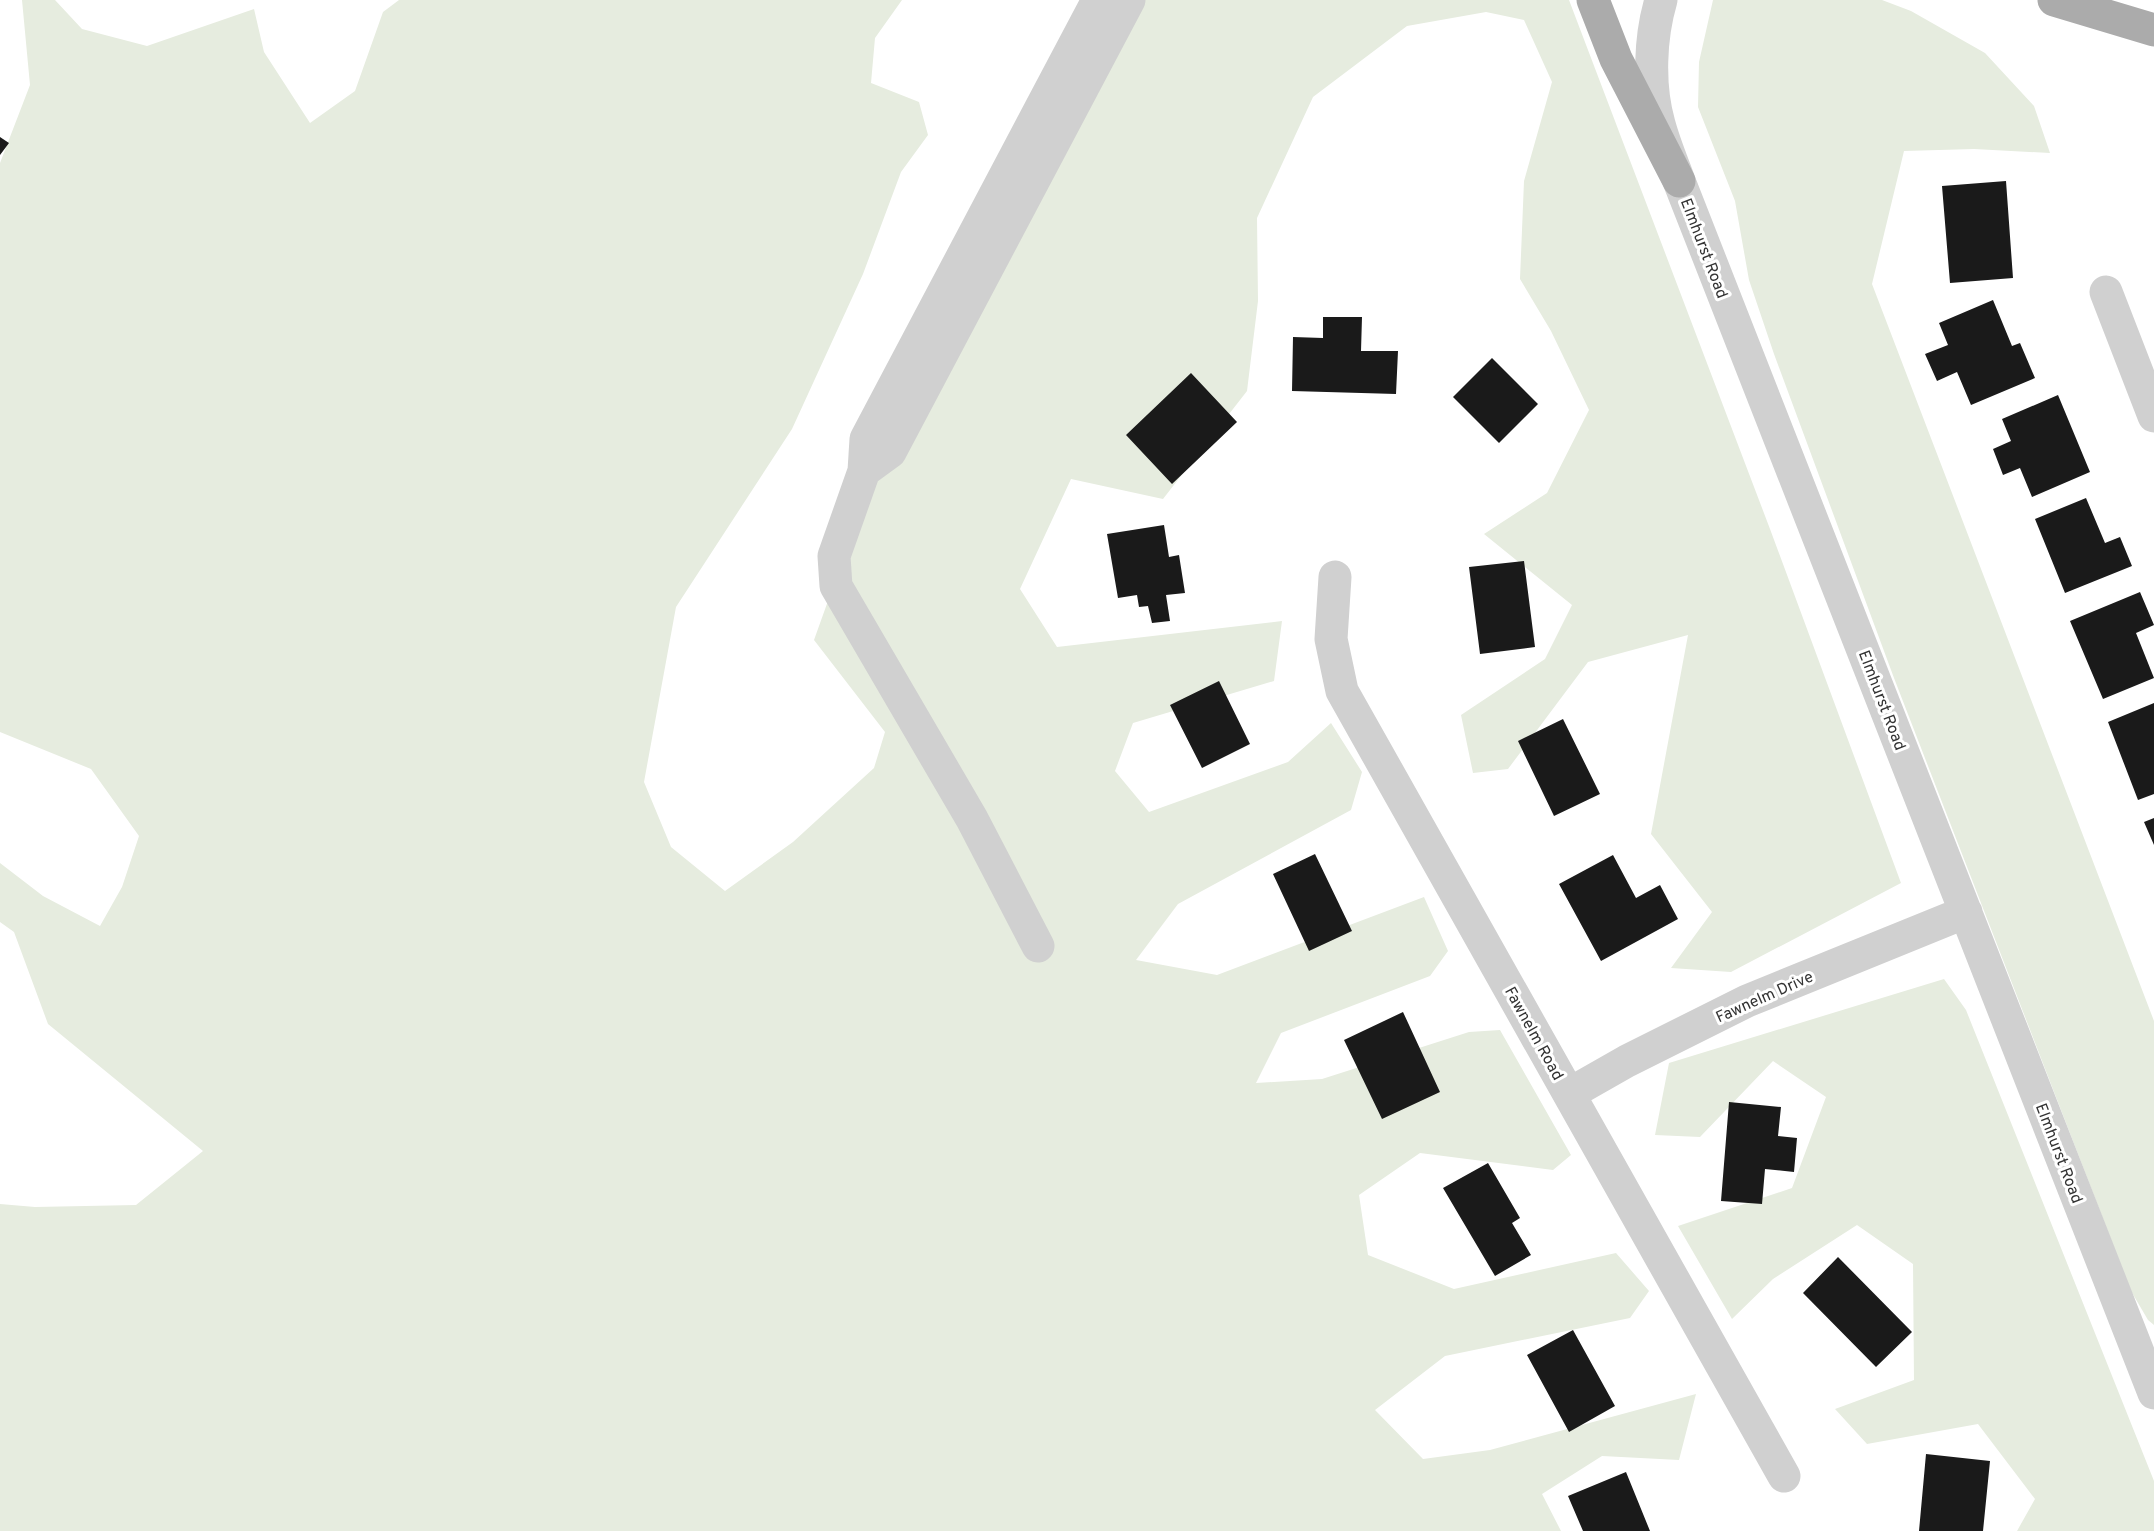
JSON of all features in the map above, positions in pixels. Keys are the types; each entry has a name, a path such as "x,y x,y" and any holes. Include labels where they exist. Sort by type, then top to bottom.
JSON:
{"main road":[{"path":"1593,0 1616,58 1679,181"},
{"path":"2054,0 2154,30"}],"street":[{"path":"1038,946 972,819 836,586 834,556 864,471 866,439 1098,0"},
{"path":"864,471 890,452 1129,0"},
{"name":"Elmhurst Road","path":"1661,0 1657,13 1651,67 1658,122 1679,181 2154,1393"},
{"path":"2106,292 2154,416"},
{"name":"Fawnelm Road","path":"1335,577 1331,639 1342,691 1784,1476"},
{"name":"Fawnelm Drive","path":"1569,1095 1627,1061 1748,1001 1966,912"}],"shaded area":[{"path":"22,0 55,0 82,29 147,46 254,9 264,52 310,123 355,91 383,12 399,0 902,0 875,38 871,83 919,102 928,135 901,172 863,274 792,429 676,607 644,782 671,847 725,891 793,842 874,768 885,732 814,640 891,425 1113,0 1569,0 1770,529 1901,883 1731,972 1671,968 1712,912 1651,834 1688,635 1588,662 1508,769 1473,773 1461,715 1545,659 1572,605 1484,534 1547,493 1589,410 1551,331 1520,279 1524,181 1552,82 1524,20 1486,12 1407,26 1313,97 1257,218 1258,301 1247,391 1163,499 1071,479 1020,589 1057,647 1282,621 1274,681 1133,723 1115,771 1149,812 1288,762 1331,723 1362,772 1351,810 1178,904 1136,960 1217,975 1424,897 1448,951 1430,976 1281,1033 1256,1083 1322,1079 1469,1032 1500,1030 1571,1155 1553,1170 1420,1153 1359,1195 1368,1255 1454,1289 1616,1253 1649,1291 1630,1318 1445,1356 1375,1410 1423,1459 1490,1450 1696,1394 1679,1460 1602,1456 1542,1494 1561,1531 0,1531 0,1204 35,1207 136,1205 203,1151 48,1024 14,932 0,922 0,863 43,896 100,926 122,887 139,836 91,769 0,732 0,163 30,85"},
{"path":"1713,0 1882,0 1911,11 1985,53 2034,106 2050,153 1974,149 1904,151 1872,284 2154,1021 2154,1325 2148,1320 2131,1291 1894,678 1774,354 1749,280 1735,201 1698,107 1699,62"},
{"path":"1944,979 1966,1010 2154,1481 2154,1531 2017,1531 2035,1499 1978,1424 1867,1444 1835,1409 1914,1380 1913,1264 1857,1225 1773,1279 1732,1319 1678,1226 1792,1188 1826,1097 1773,1061 1700,1137 1655,1135 1669,1063"}],"building":[{"path":"0,137 9,143 0,155"},
{"path":"2006,181 2013,278 1950,283 1942,186"},
{"path":"1993,300 2012,346 2020,343 2035,378 1971,405 1957,372 1937,381 1925,354 1948,345 1939,323"},
{"path":"1323,317 1362,317 1361,351 1398,351 1396,394 1292,391 1293,337 1323,338"},
{"path":"1492,358 1538,404 1499,443 1453,397"},
{"path":"1191,373 1237,422 1172,484 1126,435"},
{"path":"2058,395 2090,472 2032,497 2020,468 2003,475 1993,449 2011,441 2002,419"},
{"path":"2086,498 2105,543 2120,537 2132,566 2065,593 2035,519"},
{"path":"1164,525 1169,557 1179,555 1185,593 1166,595 1170,621 1152,623 1148,606 1139,607 1137,595 1118,598 1107,534"},
{"path":"1524,561 1535,647 1480,654 1469,567"},
{"path":"2140,592 2154,625 2136,633 2154,678 2103,699 2070,621"},
{"path":"1219,681 1250,744 1202,768 1170,705"},
{"path":"2154,703 2154,794 2138,800 2108,722"},
{"path":"1563,719 1600,794 1554,816 1518,741"},
{"path":"2154,818 2154,845 2144,822"},
{"path":"1315,854 1352,931 1309,951 1273,874"},
{"path":"1613,855 1636,898 1660,885 1678,919 1601,961 1559,884"},
{"path":"1403,1012 1440,1092 1382,1119 1344,1040"},
{"path":"1729,1102 1781,1107 1778,1136 1797,1138 1794,1172 1765,1169 1762,1204 1721,1201"},
{"path":"1488,1163 1520,1218 1512,1223 1531,1255 1495,1276 1443,1188"},
{"path":"1838,1257 1912,1332 1876,1367 1803,1293"},
{"path":"1573,1330 1615,1406 1569,1432 1527,1355"},
{"path":"1926,1454 1990,1461 1983,1531 1919,1531"},
{"path":"1626,1472 1650,1531 1583,1531 1568,1496"}]}
